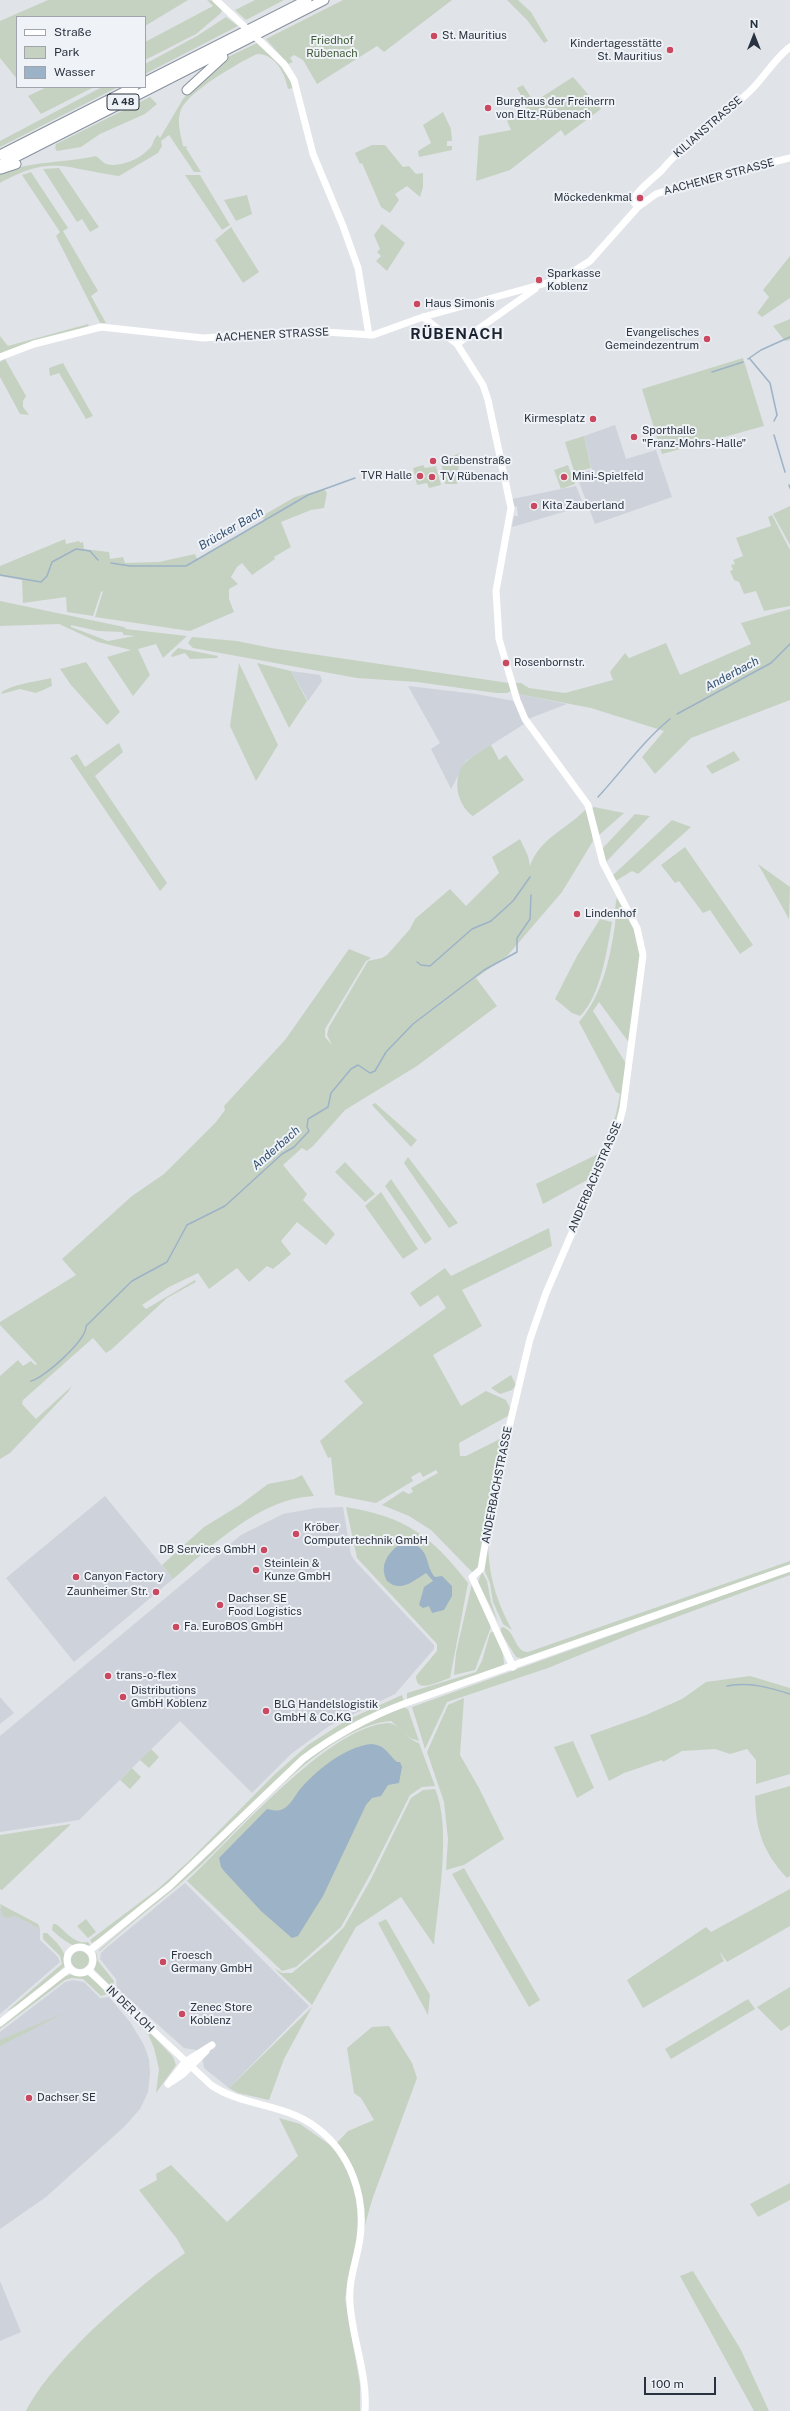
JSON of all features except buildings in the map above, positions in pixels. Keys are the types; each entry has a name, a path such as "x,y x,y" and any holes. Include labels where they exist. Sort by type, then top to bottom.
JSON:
{"highway":[{"name":"A 48","path":"146,81 307,0"},
{"name":"A 48","path":"0,165 324,0"},
{"path":"187,90 215,63 247,40"},
{"name":"A 48","path":"0,155 132,88"},
{"path":"0,170 16,164"}],"main road":[{"path":"216,0 284,64 294,80 311,148 338,217 340,227 345,233 360,277 369,336"},
{"name":"KILIANSTRASSE","path":"638,207 633,201 635,194 654,179 685,144 710,126 753,88 790,47"},
{"name":"AACHENER STRASSE","path":"0,357 34,344 102,327 203,338 309,331 369,336 422,317 537,286 567,276 590,261 638,207 649,198 670,188 790,158"},
{"path":"422,317 457,344 537,286"},
{"name":"ANDERBACHSTRASSE","path":"457,344 485,389 510,502 510,520 496,590 496,608 498,634 517,700 529,727 588,805 603,863 637,928 643,955 631,1058 619,1124 546,1293 530,1339 494,1491 481,1569 472,1578 513,1667"},
{"path":"89,1951 170,1886 277,1782 327,1740 382,1713 790,1568"},
{"path":"83,1947 89,1951 92,1961 88,1970 81,1973 70,1968 67,1957 72,1949 83,1947"},
{"path":"0,2023 70,1968"},
{"name":"IN DER LOH","path":"88,1970 172,2049 190,2068 225,2094 287,2111 303,2119 330,2140 346,2162 359,2193 362,2213 360,2238 349,2294 354,2339 364,2391 365,2411"},
{"path":"212,2045 190,2068 168,2084 185,2062 212,2045"}],"shaded area":[{"path":"615,425 626,459 656,450 672,497 595,524 577,477 579,474 592,470 584,436"},
{"path":"576,486 584,506 512,527 514,516 518,516 517,507 514,506 512,499"},
{"path":"291,671 320,675 322,681 308,701"},
{"path":"408,686 476,694 514,701 524,724 466,761 451,789 431,749 440,743"},
{"path":"518,694 567,704 528,719"},
{"path":"105,1496 173,1579 74,1662 6,1578"},
{"path":"343,1507 351,1555 434,1645 434,1649 395,1694 329,1726 291,1754 252,1793 180,1721 79,1820 0,1832 0,1736 241,1535 283,1514 316,1508"},
{"path":"0,1697 14,1713 0,1724"},
{"path":"185,1883 309,2006 229,2088 204,2068 203,2061 196,2050 184,2048 117,1988 116,1979 100,1959 101,1953 105,1949"},
{"path":"0,1908 40,1929 40,1940 58,1957 60,1962 0,2014"},
{"path":"73,1980 84,1982 100,1998 109,1997 130,2022 144,2045 149,2059 150,2073 148,2092 140,2109 124,2127 46,2197 0,2229 0,2032 65,1982"},
{"path":"0,2281 21,2332 0,2341"}],"green space":[{"path":"48,0 188,0 146,25 146,16 16,16 16,78 0,58 0,21"},
{"path":"207,0 217,4 222,9 221,13 196,34 146,59 146,41 213,6"},
{"path":"255,0 284,0 246,20 235,10"},
{"name":"Friedhof Rübenach","path":"343,0 452,0 384,52 377,46 317,84 303,60 294,55 290,58 293,62 288,64 266,39"},
{"path":"507,0 518,0 531,12 548,41 544,43 527,20"},
{"path":"226,17 238,26 146,73 146,63 197,36"},
{"path":"257,43 287,74 293,88 288,89 282,71 274,61 269,57 257,54 215,78 193,95 185,103 181,110 179,124 183,146 188,147 186,148 201,172 194,172 169,135 161,141 162,146 158,153 119,176 72,167 47,166 18,174 0,183 0,173 36,164 96,156 106,164 117,165 130,162 141,156 150,148 156,136 158,135 160,138 183,99 207,73 228,57"},
{"path":"573,77 601,109 565,136 561,130 510,170 476,181 479,136 511,130 507,121 527,107 517,88 523,85 534,102"},
{"path":"45,88 92,88 41,114 28,96"},
{"path":"100,88 116,88 0,147 0,141"},
{"path":"150,97 157,104 145,114 100,134 81,147 57,151 55,148 56,144"},
{"path":"443,112 451,129 452,141 447,141 447,146 452,146 452,150 419,157 418,151 431,143 423,125"},
{"path":"372,145 385,145 403,167 409,166 416,174 423,173 423,187 420,197 407,186 395,194 399,200 390,213 381,207 362,163 360,164 355,153"},
{"path":"59,168 99,227 90,232 82,219 77,222 43,169"},
{"path":"31,172 68,228 63,231 98,291 91,296 106,323 100,323 56,236 60,232 22,175"},
{"path":"185,175 200,175 230,225 222,230"},
{"path":"247,195 252,214 236,221 224,200"},
{"path":"382,224 405,243 387,271 376,261 381,256 377,252 380,249 374,235"},
{"path":"231,227 259,272 243,283 215,240"},
{"path":"790,256 790,298 762,317 757,313 769,297 763,290"},
{"path":"790,319 790,340 785,341 773,326"},
{"path":"88,324 89,326 0,354 0,336 8,346"},
{"path":"743,358 764,426 662,454 642,389"},
{"path":"5,359 26,396 23,401 23,407 29,415 20,414 0,377 0,362"},
{"path":"63,363 93,416 86,419 59,373 50,376 49,368"},
{"path":"584,436 591,468 574,471 565,442"},
{"path":"460,453 457,484 445,484 441,461"},
{"path":"423,465 425,468 436,466 441,485 429,488 427,483 417,485 413,468"},
{"name":"Mini-Spielfeld","path":"568,465 575,484 561,489 554,470"},
{"path":"324,489 327,493 324,508 311,510 281,522 291,547 274,557 275,559 252,575 242,563 237,567 231,577 238,584 229,589 229,599 234,612 190,631 95,617 103,591 101,592 93,616 67,612 66,597 23,603 22,580 0,576 0,566 65,539 66,544 79,541 80,543 83,542 84,549 109,552 110,559 123,557 125,563 159,562 195,554 197,559 264,520 262,516 295,497"},
{"path":"790,506 790,545 773,514"},
{"path":"772,515 790,550 790,606 764,611 756,591 744,594 739,582 734,580 730,571 733,570 731,565 735,564 733,560 743,556 736,538 771,526 768,517"},
{"path":"0,601 124,627 126,629 187,636 163,658 156,644 138,649 150,675 133,696 107,657 131,650 98,642 59,624 0,626","holes":["71,625 98,631 122,632 124,635 135,636 108,641 71,627"]},
{"path":"790,609 790,700 691,738 655,774 642,757 664,731 591,708 518,694 515,683 521,683 529,688 565,693 613,680 610,672 625,653 629,658 666,643 680,675 751,644 741,623"},
{"path":"192,637 237,641 271,648 509,683 511,691 507,693 496,693 417,682 357,678 193,648 188,643"},
{"path":"178,648 218,656 217,658 190,659 185,653 172,657 171,655"},
{"path":"86,662 120,712 107,725 71,685 60,669"},
{"path":"239,663 278,745 256,781 230,726"},
{"path":"257,663 291,671 307,701 289,728"},
{"path":"51,678 52,686 36,693 20,689 1,694 9,688"},
{"path":"119,743 123,752 95,776 167,883 160,891 70,758 77,754 85,767"},
{"path":"491,745 499,760 506,755 524,780 473,816 467,811 459,797 457,782 459,774 467,761"},
{"path":"734,751 740,760 712,774 706,766"},
{"path":"594,807 624,813 598,836 592,808"},
{"path":"587,808 593,841 562,892 508,955 476,978 497,1006 417,1066 345,1110 313,1146 307,1151 302,1148 283,1165 307,1194 303,1200 335,1234 326,1245 297,1222 281,1241 291,1254 273,1269 267,1266 249,1282 237,1268 209,1289 198,1273 169,1287 142,1305 146,1309 195,1280 196,1282 167,1298 106,1353 93,1338 23,1400 22,1404 36,1419 72,1386 10,1453 0,1459 0,1376 18,1360 23,1366 31,1361 35,1365 37,1364 0,1325 0,1322 76,1275 62,1259 132,1196 164,1174 216,1122 225,1110 224,1106 285,1040 349,949 371,958 366,961 325,1029 325,1037 332,1045 327,1035 329,1027 368,961 382,958 387,955 410,929 415,919 450,889 466,906 499,873 492,857 520,839 528,856 530,866 540,848 547,840"},
{"path":"635,814 650,816 605,863 601,850"},
{"path":"672,820 691,827 638,874 632,871 614,882 611,877"},
{"path":"685,847 753,945 740,954 710,910 703,913 679,881 675,883 661,865"},
{"path":"758,864 790,887 789,919"},
{"path":"617,898 635,929 641,951 630,1044 599,1002 593,1011 627,1065 618,1119 592,1180 589,1179 543,1204 536,1184 602,1152 616,1114 620,1094 616,1092 579,1022 594,1001 604,976 613,938"},
{"path":"600,919 612,922 605,958 598,985 593,997 580,1016 572,1013 555,999 577,956"},
{"path":"375,1103 417,1140 411,1147 372,1105"},
{"path":"408,1157 458,1223 449,1228 404,1163"},
{"path":"345,1162 375,1194 365,1202 335,1172"},
{"path":"391,1179 432,1239 425,1244 385,1186"},
{"path":"381,1192 418,1249 403,1259 365,1206"},
{"path":"549,1228 552,1246 462,1290 482,1326 433,1355 461,1406 486,1391 506,1400 510,1408 508,1416 459,1443 460,1456 466,1456 504,1437 484,1531 480,1565 474,1572 472,1572 431,1530 409,1516 382,1505 403,1491 409,1494 413,1492 411,1488 438,1473 436,1470 423,1477 420,1472 411,1477 413,1481 376,1503 335,1495 331,1457 328,1458 320,1441 363,1403 344,1381 446,1308 438,1295 420,1307 410,1293 445,1268 451,1276"},
{"path":"511,1375 516,1385 512,1390 500,1394 491,1388"},
{"path":"302,1475 314,1496 294,1499 275,1505 256,1514 204,1552 173,1579 162,1565 204,1527 240,1505 268,1484 294,1479"},
{"path":"346,1507 385,1516 416,1531 442,1553 468,1583 450,1678 424,1686 417,1682 416,1676 437,1651 437,1644 357,1558"},
{"path":"488,1543 494,1588 512,1630 503,1624 493,1602 490,1583 484,1569"},
{"path":"790,1561 790,1566 523,1659 516,1657 500,1631 502,1627 507,1629 513,1636 520,1649 528,1652"},
{"path":"790,1571 790,1575 636,1632 548,1668 447,1702 425,1749 412,1707"},
{"path":"482,1572 487,1581 491,1602 498,1622 478,1582"},
{"path":"472,1583 492,1624 475,1670 454,1675 456,1653"},
{"path":"495,1631 503,1654 504,1664 501,1667 407,1700 407,1693 476,1672 482,1661 490,1633"},
{"path":"750,1676 790,1688 790,1774 756,1784 756,1760 747,1749 730,1754 715,1749 682,1751 663,1762 662,1760 624,1773 609,1781 590,1735 646,1715 682,1699 706,1682"},
{"path":"402,1695 404,1701 356,1721 301,1757 177,1876 111,1931 92,1943 90,1940 159,1888 189,1861 274,1775 308,1745 347,1720"},
{"path":"464,1698 460,1755 479,1788 504,1839 464,1865 446,1870 448,1839 444,1802 427,1752 448,1705"},
{"path":"403,1707 408,1709 419,1741 410,1738 391,1721 366,1727 340,1740 314,1757 289,1778 189,1876 100,1951 98,1951 192,1870 314,1753 357,1726"},
{"path":"389,1723 397,1726 414,1741 419,1743 435,1786 422,1787 410,1795 372,1871 341,1927 296,1967 282,1971 187,1881 282,1787 311,1763 339,1742 365,1728"},
{"path":"573,1741 594,1788 577,1798 554,1747"},
{"path":"151,1749 159,1757 149,1768 140,1760"},
{"path":"132,1768 141,1777 130,1789 120,1780"},
{"path":"790,1786 790,1876 787,1878 772,1859 762,1840 757,1820 755,1796"},
{"path":"435,1789 440,1805 443,1824 443,1844 441,1887 434,1945 401,1897 356,1927 312,2005 274,1968 282,1973 292,1973 329,1942 344,1927 371,1879 411,1798 423,1790"},
{"path":"71,1824 2,1890 0,1889 0,1835"},
{"path":"464,1868 540,2000 529,2007 452,1874"},
{"path":"790,1889 790,1926 727,1962 719,1951 724,1961 643,2008 627,1980 706,1927 711,1932"},
{"path":"0,1904 38,1924 40,1929 15,1916 7,1918 2,1915"},
{"path":"86,1919 96,1932 88,1938 77,1926"},
{"path":"386,1919 430,1995 428,2015 378,1923"},
{"path":"53,1924 56,1924 75,1939 88,1942 90,1945 79,1947 70,1944 52,1930"},
{"path":"43,1933 47,1933 61,1948 65,1957 64,1967 20,2004 7,2011 62,1964 60,1956 43,1939"},
{"path":"80,1951 86,1954 89,1960 86,1966 80,1969 74,1966 71,1960 74,1954"},
{"path":"96,1952 98,1961 114,1981 113,1986 110,1986 94,1969"},
{"path":"73,1974 86,1974 95,1980 107,1994 101,1996 83,1979 72,1978 65,1980 0,2029 0,2026 65,1976"},
{"path":"790,1987 790,2025 781,2031 757,2007"},
{"path":"748,1999 755,2009 671,2059 665,2049"},
{"path":"312,2007 284,2059 269,2100 238,2093 229,2088"},
{"path":"66,2012 0,2046 0,2040"},
{"path":"389,2026 412,2063 417,2078 372,2200 345,2298 360,2385 360,2411 26,2411 39,2390 55,2369 97,2325 143,2285 185,2253 177,2239 139,2190 157,2180 156,2174 171,2165 227,2222 298,2156 279,2118 300,2124 333,2147 348,2131 374,2120 361,2098 354,2093 347,2048 372,2027"},
{"path":"145,2027 173,2057 176,2065 156,2093 159,2069 154,2048"},
{"path":"790,2183 790,2200 758,2217 750,2204"},
{"path":"693,2271 741,2350 769,2411 754,2411 680,2276"}],"water":[{"path":"408,1542 421,1549 435,1577 442,1576 452,1586 452,1596 444,1610 432,1613 429,1606 423,1608 419,1605 424,1587 433,1581 426,1573 412,1582 402,1586 397,1586 387,1581 384,1574 384,1568 387,1558 400,1544"},
{"path":"371,1744 380,1746 397,1762 400,1762 402,1767 399,1783 388,1785 381,1796 372,1798 366,1805 323,1896 298,1936 292,1938 261,1911 224,1871 221,1867 219,1858 267,1809 283,1809 315,1774 333,1760 351,1749"}],"waterway":[{"name":"Brücker Bach","path":"748,359 761,350 790,337"},
{"name":"Anderbach","path":"750,359 770,383 777,415 774,421"},
{"name":"Brücker Bach","path":"712,372 743,362"},
{"name":"Anderbach","path":"774,435 785,472"},
{"name":"Brücker Bach","path":"111,563 130,566 186,566 308,495 355,478"},
{"name":"Brücker Bach","path":"0,575 41,582 47,576 52,562 76,549 90,551 98,560"},
{"name":"Anderbach","path":"677,714 771,663 790,644"},
{"name":"Anderbach","path":"598,797 642,746 670,719"},
{"path":"417,962 421,965 430,966 472,929 491,921 513,901 530,877"},
{"name":"Anderbach","path":"31,1381 45,1373 64,1358 80,1340 86,1326 132,1281 167,1262 187,1225 225,1206 282,1154 294,1147 309,1131 307,1127 308,1119 328,1107 331,1093 351,1069 358,1065 370,1073 375,1071 386,1052 413,1024 484,970 517,952 517,938 530,919 531,895"},
{"path":"727,1686 759,1686 790,1694"}],"place":[{"name":"St. Mauritius","path":"434,36"},
{"name":"Kindertagesstätte St. Mauritius","path":"670,50"},
{"name":"Burghaus der Freiherrn von Eltz-Rübenach","path":"488,108"},
{"name":"Möckedenkmal","path":"640,198"},
{"name":"Sparkasse Koblenz","path":"539,280"},
{"name":"Haus Simonis","path":"417,304"},
{"name":"Evangelisches Gemeindezentrum","path":"707,339"},
{"name":"Kirmesplatz","path":"593,419"},
{"name":"Sporthalle \"Franz-Mohrs-Halle\"","path":"634,437"},
{"name":"Grabenstraße","path":"433,461"},
{"name":"TVR Halle","path":"420,476"},
{"name":"TV Rübenach","path":"432,477"},
{"name":"Mini-Spielfeld","path":"564,477"},
{"name":"Kita Zauberland","path":"534,506"},
{"name":"Rosenbornstr.","path":"506,663"},
{"name":"Lindenhof","path":"577,914"},
{"name":"Kröber Computertechnik GmbH","path":"296,1534"},
{"name":"DB Services GmbH","path":"264,1550"},
{"name":"Steinlein & Kunze GmbH","path":"256,1570"},
{"name":"Canyon Factory","path":"76,1577"},
{"name":"Zaunheimer Str.","path":"156,1592"},
{"name":"Dachser SE Food Logistics","path":"220,1605"},
{"name":"Fa. EuroBOS GmbH","path":"176,1627"},
{"name":"trans-o-flex","path":"108,1676"},
{"name":"Distributions GmbH Koblenz","path":"123,1697"},
{"name":"BLG Handelslogistik GmbH & Co.KG","path":"266,1711"},
{"name":"Froesch Germany GmbH","path":"163,1962"},
{"name":"Zenec Store Koblenz","path":"182,2014"},
{"name":"Dachser SE","path":"29,2098"}],"district":[{"name":"RÜBENACH","path":"457,334"}]}
